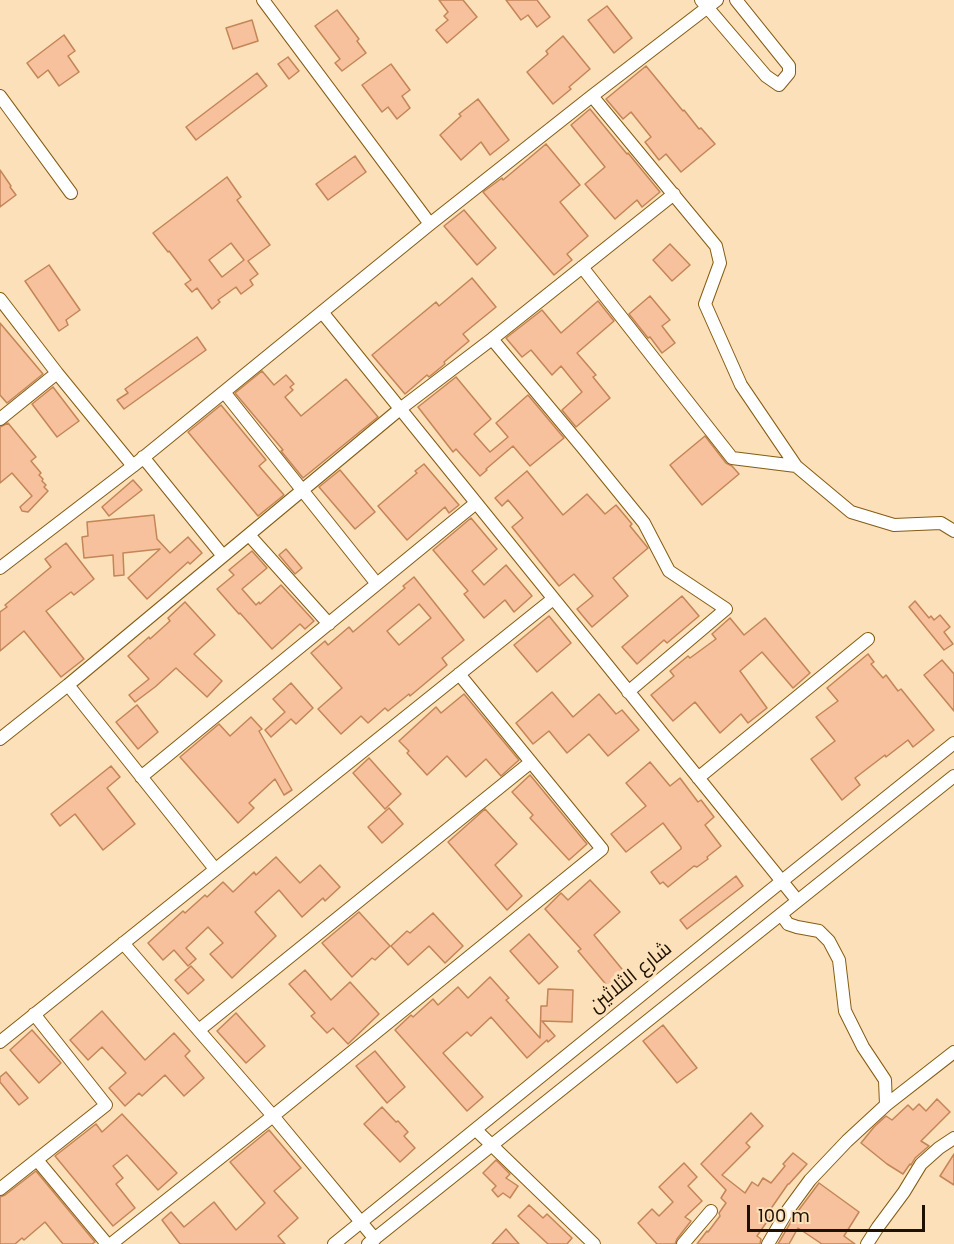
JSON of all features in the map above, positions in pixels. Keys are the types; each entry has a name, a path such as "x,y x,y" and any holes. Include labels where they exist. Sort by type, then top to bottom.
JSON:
{"street":[{"path":"263,0 430,225"},
{"path":"0,568 133,465 709,3 766,76 779,85 789,73 789,66 736,0"},
{"path":"0,96 71,193"},
{"path":"592,96 716,246 720,263 705,304 741,385 796,465 851,512 894,525 941,523 954,531"},
{"path":"0,739 400,409 674,194"},
{"path":"582,267 732,458 796,465"},
{"path":"0,299 57,374 133,465"},
{"path":"322,312 797,900"},
{"path":"492,339 644,523 669,571 726,609 628,692"},
{"path":"0,419 57,374"},
{"path":"224,392 377,584"},
{"path":"143,457 223,556"},
{"path":"141,777 476,503"},
{"path":"249,535 328,624"},
{"path":"0,1042 553,599"},
{"path":"698,778 868,639"},
{"path":"111,1244 273,1116 602,849 459,674"},
{"path":"68,685 215,869"},
{"name":"شارع الثلاثين","path":"334,1244 954,743"},
{"path":"199,1030 531,762"},
{"path":"123,943 362,1222 371,1241 954,776"},
{"path":"780,914 788,924 819,931 829,941 839,960 845,1011 863,1047 885,1080 886,1105"},
{"path":"0,1189 106,1105 34,1014"},
{"path":"768,1244 788,1210 810,1180 847,1141 886,1105 954,1052"},
{"path":"476,1130 594,1244"},
{"path":"867,1244 921,1164 954,1138"},
{"path":"37,1160 107,1244"},
{"path":"683,1244 711,1211"}],"building":[{"path":"439,0 463,0 477,17 447,43 436,30 448,20 444,16 448,12"},
{"path":"506,0 537,0 550,17 537,27 528,15 521,20"},
{"path":"607,6 632,38 614,53 588,20"},
{"path":"337,10 359,39 357,41 366,53 342,71 335,63 340,59 315,26"},
{"path":"252,20 258,41 233,49 226,28"},
{"path":"64,35 75,51 68,56 79,72 59,86 48,70 38,78 27,63"},
{"path":"563,36 590,69 553,104 527,72 548,54 546,51"},
{"path":"288,57 299,71 289,79 278,64"},
{"path":"391,64 410,90 402,96 410,108 397,119 388,107 382,112 362,85"},
{"path":"646,66 683,111 715,144 681,172 666,154 659,160 645,142 651,137 631,112 623,119 606,99"},
{"path":"257,73 267,86 196,140 186,127"},
{"path":"478,99 509,140 490,155 481,142 461,160 440,135 461,116 459,114"},
{"path":"590,109 660,192 642,207 637,200 615,219 585,184 605,167 571,125"},
{"path":"546,144 580,185 560,202 588,236 567,254 572,260 554,275 483,192 502,178 503,180"},
{"path":"355,156 366,172 328,200 316,184"},
{"path":"0,170 16,195 0,207"},
{"path":"227,177 241,197 237,200 270,245 248,261 258,274 250,280 253,285 241,294 236,287 218,300 220,302 212,309 197,288 192,292 185,284 191,280 153,233","holes":["231,243 244,260 222,277 209,260"]},
{"path":"464,210 496,248 477,265 444,226"},
{"path":"670,244 690,265 672,281 653,260"},
{"path":"49,265 80,310 66,320 68,325 59,331 25,281"},
{"path":"472,278 496,307 463,334 469,341 444,362 445,364 429,377 427,375 405,394 372,355 436,302 439,306"},
{"path":"650,296 670,320 662,326 675,343 662,353 629,314"},
{"path":"598,301 614,321 577,353 596,375 593,377 610,398 576,427 562,410 582,392 561,366 552,375 531,350 522,357 506,338 542,310 561,333"},
{"path":"0,323 43,374 7,403 0,395"},
{"path":"197,337 206,350 124,409 117,400 128,393 125,389"},
{"path":"262,371 274,385 286,375 294,384 290,387 293,390 285,397 301,416 346,379 378,417 303,478 281,451 283,450 235,393"},
{"path":"456,377 491,419 474,434 490,452 508,437 496,423 528,395 564,438 530,466 513,446 480,476 456,449 453,452 418,407"},
{"path":"53,387 79,421 57,437 32,404"},
{"path":"221,405 266,460 259,466 284,495 258,516 188,432"},
{"path":"8,423 36,457 31,461 41,473 39,475 48,491 28,512 22,511 20,507 32,496 12,473 0,483 0,427"},
{"path":"705,436 726,463 739,474 702,505 670,465"},
{"path":"424,464 459,505 449,513 445,507 407,540 378,506 417,473 415,471"},
{"path":"340,470 375,512 355,529 319,487"},
{"path":"527,471 563,515 587,494 605,514 616,505 648,548 613,578 628,596 592,627 577,609 593,596 574,574 559,586 512,527 523,518 508,500 502,506 495,498"},
{"path":"133,480 142,490 109,516 102,507"},
{"path":"154,515 157,539 170,553 188,537 202,553 190,564 188,562 147,599 128,578 160,549 123,553 124,575 114,576 113,555 84,558 82,537 88,536 87,522"},
{"path":"471,518 497,549 472,571 484,585 506,565 532,596 514,612 505,600 484,618 464,594 468,591 433,550"},
{"path":"66,543 94,579 74,595 71,592 46,611 84,659 61,677 24,631 0,651 0,612 7,607 5,605 51,567 45,559"},
{"path":"286,549 302,568 295,574 279,555"},
{"path":"252,551 267,568 242,589 256,605 281,585 314,621 305,629 300,624 272,649 217,589 234,575 229,570"},
{"path":"414,577 464,640 442,658 447,665 410,696 409,694 388,711 385,708 368,723 361,716 341,734 318,709 342,688 311,653 325,641 328,645 349,627 353,632 405,588 403,586","holes":["419,604 431,618 399,645 387,631"]},
{"path":"682,596 699,616 667,643 664,640 637,664 622,647"},
{"path":"915,601 929,618 931,616 934,620 940,615 950,627 944,632 953,644 944,650 909,607"},
{"path":"185,602 215,635 194,654 222,681 207,697 176,668 135,702 129,695 149,679 128,656 170,621 168,618"},
{"path":"549,616 571,643 537,672 514,645"},
{"path":"730,618 744,635 765,618 810,673 793,688 762,652 740,671 767,708 748,723 741,714 720,733 695,702 673,721 651,695 674,676 670,671 688,656 690,658 716,639 712,634"},
{"path":"868,654 874,662 871,664 883,678 886,675 898,691 901,689 934,730 913,747 908,740 886,757 885,755 855,778 860,785 842,800 811,759 835,741 816,717 838,701 827,688"},
{"path":"942,660 954,674 954,711 924,675"},
{"path":"291,683 313,708 296,724 291,719 271,737 265,730 285,712 273,699"},
{"path":"552,692 573,717 599,694 616,714 622,710 639,730 608,756 589,734 567,753 549,731 533,744 516,723"},
{"path":"464,694 519,760 501,776 486,759 466,777 447,756 427,775 399,741 436,707 441,713"},
{"path":"137,705 158,732 138,749 116,722"},
{"path":"251,717 262,729 259,731 292,790 284,795 275,779 249,803 254,808 238,823 180,757 219,724 230,736"},
{"path":"369,758 401,794 385,809 353,773"},
{"path":"650,762 670,786 680,778 698,802 701,800 714,817 705,825 721,846 707,857 708,859 697,867 694,866 668,887 663,882 660,884 651,872 681,847 663,823 626,852 611,834 646,806 626,783"},
{"path":"111,766 120,777 107,788 135,824 103,850 75,814 60,826 51,814"},
{"path":"530,775 587,844 569,860 530,818 533,815 512,792"},
{"path":"389,808 403,824 382,843 368,827"},
{"path":"485,809 517,844 495,865 522,896 507,910 448,842"},
{"path":"276,857 300,883 320,865 340,887 325,901 323,898 302,917 279,890 255,912 276,936 232,978 210,954 223,943 208,927 186,948 196,959 188,966 174,950 163,960 148,943 183,911 185,913 223,882 233,892 254,872 256,875"},
{"path":"736,876 743,886 687,929 680,920"},
{"path":"590,880 620,912 594,935 626,974 609,988 578,951 581,949 545,909 561,893 568,900"},
{"path":"359,912 390,946 375,960 372,958 352,977 322,943"},
{"path":"433,913 463,946 445,963 429,946 408,965 391,946 407,931 410,933"},
{"path":"529,934 558,967 539,984 510,951"},
{"path":"191,966 204,980 188,994 175,980"},
{"path":"305,970 331,1000 350,982 379,1014 348,1044 333,1028 327,1033 311,1016 315,1013 289,984"},
{"path":"490,977 509,998 506,1000 540,1038 541,1006 547,1006 548,989 573,990 572,1022 542,1021 555,1036 527,1058 491,1017 471,1036 467,1032 443,1053 483,1097 467,1111 395,1030 433,999 438,1005 458,987 468,998"},
{"path":"102,1011 145,1060 174,1033 190,1051 185,1056 204,1078 184,1096 165,1075 142,1096 139,1093 125,1106 109,1088 126,1073 102,1047 88,1060 70,1040"},
{"path":"236,1013 265,1046 246,1063 217,1031"},
{"path":"663,1025 697,1068 677,1083 643,1041"},
{"path":"32,1030 61,1063 39,1083 10,1050"},
{"path":"375,1051 405,1087 387,1103 356,1066"},
{"path":"6,1072 28,1098 19,1105 0,1082 0,1077"},
{"path":"937,1099 950,1112 921,1141 929,1146 915,1158 903,1174 861,1143 886,1116 892,1120 908,1105 913,1110 919,1104 926,1111"},
{"path":"382,1107 408,1132 404,1136 415,1148 400,1162 364,1124"},
{"path":"751,1113 763,1126 746,1143 750,1147 722,1175 745,1193 752,1182 758,1186 763,1178 771,1183 793,1153 807,1164 788,1184 770,1210 773,1213 757,1236 761,1239 760,1244 697,1244 720,1216 719,1213 726,1203 721,1198 726,1190 701,1164"},
{"path":"122,1114 177,1173 158,1190 127,1155 113,1166 123,1178 116,1184 135,1208 113,1226 55,1156 96,1124 102,1132"},
{"path":"269,1130 301,1168 274,1191 298,1218 278,1236 285,1244 180,1244 162,1220 171,1212 184,1227 214,1202 236,1230 265,1203 230,1162"},
{"path":"954,1154 954,1185 940,1176"},
{"path":"496,1160 510,1174 506,1178 518,1186 510,1198 503,1193 498,1197 492,1190 496,1186 483,1173"},
{"path":"684,1163 697,1177 688,1186 702,1201 685,1217 691,1221 675,1244 657,1244 638,1223 652,1209 659,1216 673,1202 659,1187"},
{"path":"36,1171 95,1242 92,1244 63,1244 45,1222 24,1240 22,1238 15,1244 0,1244 0,1197"},
{"path":"819,1183 859,1212 844,1236 855,1244 822,1244 798,1228 789,1244 778,1244 795,1215"},
{"path":"529,1205 543,1218 547,1214 572,1238 567,1244 548,1244 518,1216"},
{"path":"506,1229 519,1244 492,1244"}]}
